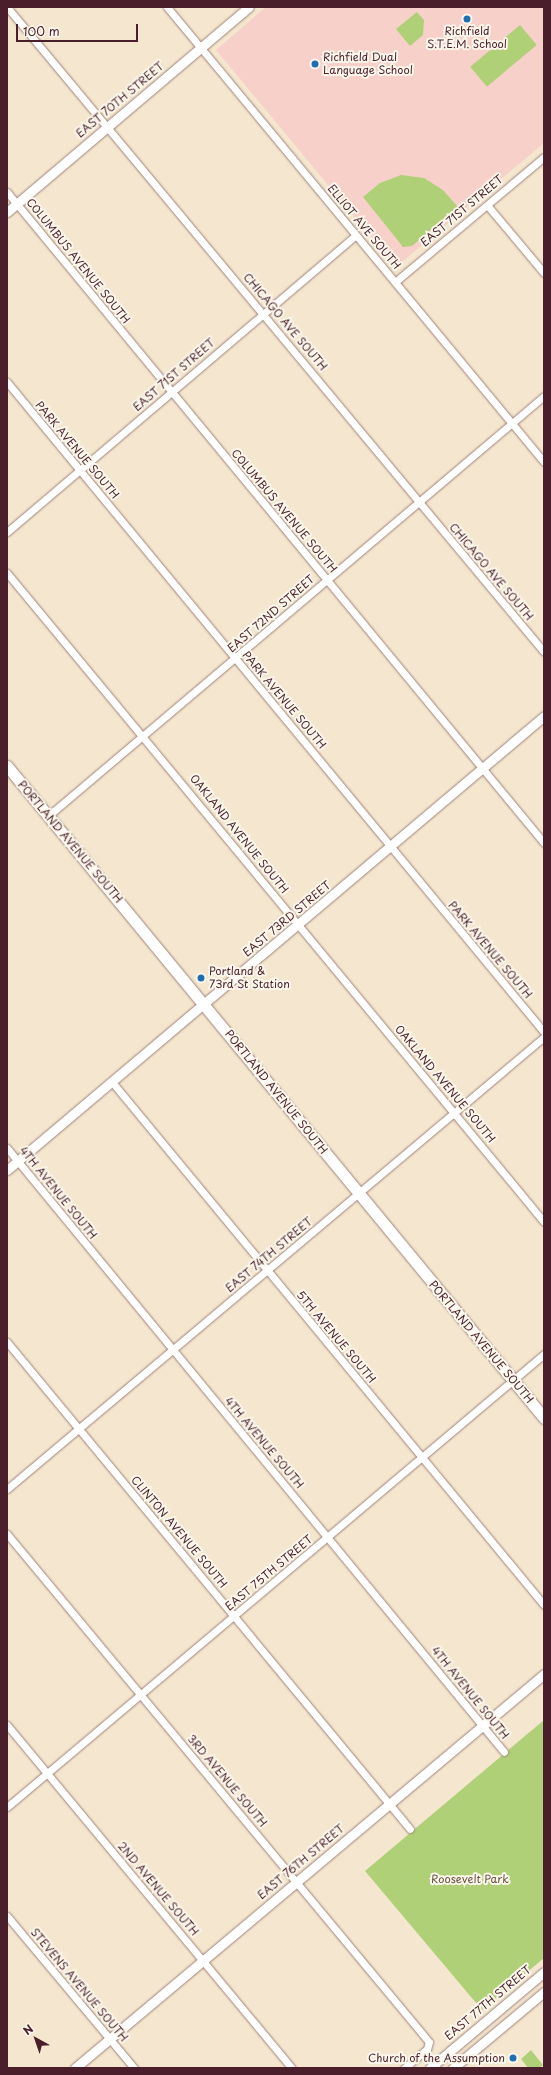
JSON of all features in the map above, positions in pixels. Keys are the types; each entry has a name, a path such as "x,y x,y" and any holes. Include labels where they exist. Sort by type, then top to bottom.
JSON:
{"main road":[{"name":"PORTLAND AVENUE SOUTH","path":"7,766 205,1004 358,1194 544,1418"}],"street":[{"name":"CHICAGO AVE SOUTH","path":"7,7 108,126 544,652"},
{"name":"ELLIOT AVE SOUTH","path":"166,7 544,462"},
{"name":"EAST 70TH STREET","path":"7,212 249,7"},
{"name":"EAST 71ST STREET","path":"395,282 544,157"},
{"name":"COLUMBUS AVENUE SOUTH","path":"7,192 170,392 544,843"},
{"path":"487,205 544,273"},
{"name":"EAST 71ST STREET","path":"7,532 356,235"},
{"name":"PARK AVENUE SOUTH","path":"7,382 544,1032"},
{"name":"EAST 72ND STREET","path":"48,816 544,396"},
{"name":"OAKLAND AVENUE SOUTH","path":"7,573 544,1222"},
{"name":"EAST 73RD STREET","path":"7,1170 299,925 544,716"},
{"name":"EAST 74TH STREET","path":"7,1489 544,1037"},
{"name":"5TH AVENUE SOUTH","path":"112,1082 266,1271 544,1606"},
{"name":"4TH AVENUE SOUTH","path":"7,1148 172,1350 329,1537 504,1752"},
{"name":"CLINTON AVENUE SOUTH","path":"7,1342 410,1828"},
{"name":"EAST 75TH STREET","path":"7,1807 422,1459 544,1354"},
{"name":"3RD AVENUE SOUTH","path":"7,1534 429,2042 427,2049 404,2068"},
{"name":"EAST 76TH STREET","path":"75,2068 297,1882 388,1803 544,1674"},
{"name":"2ND AVENUE SOUTH","path":"7,1725 292,2068"},
{"name":"STEVENS AVENUE SOUTH","path":"7,1916 134,2068"},
{"name":"EAST 77TH STREET","path":"430,2068 544,1972"},
{"path":"453,2068 544,1992"}],"shaded area":[{"path":"266,7 544,7 544,143 396,267 216,50"}],"green space":[{"path":"417,12 424,20 423,35 410,46 396,29"},
{"path":"520,25 537,45 487,87 470,67"},
{"path":"401,175 424,178 443,190 458,207 412,246 403,247 363,197 380,183"},
{"name":"Roosevelt Park","path":"544,1720 544,1958 482,2010 365,1871"},
{"path":"531,2050 543,2065 539,2068 528,2068 521,2059"}],"place":[{"name":"Richfield S.T.E.M. School","path":"467,19"},
{"name":"Richfield Dual Language School","path":"315,64"},
{"name":"Portland & 73rd St Station","path":"201,978"},
{"name":"Church of the Assumption","path":"513,2058"}]}
